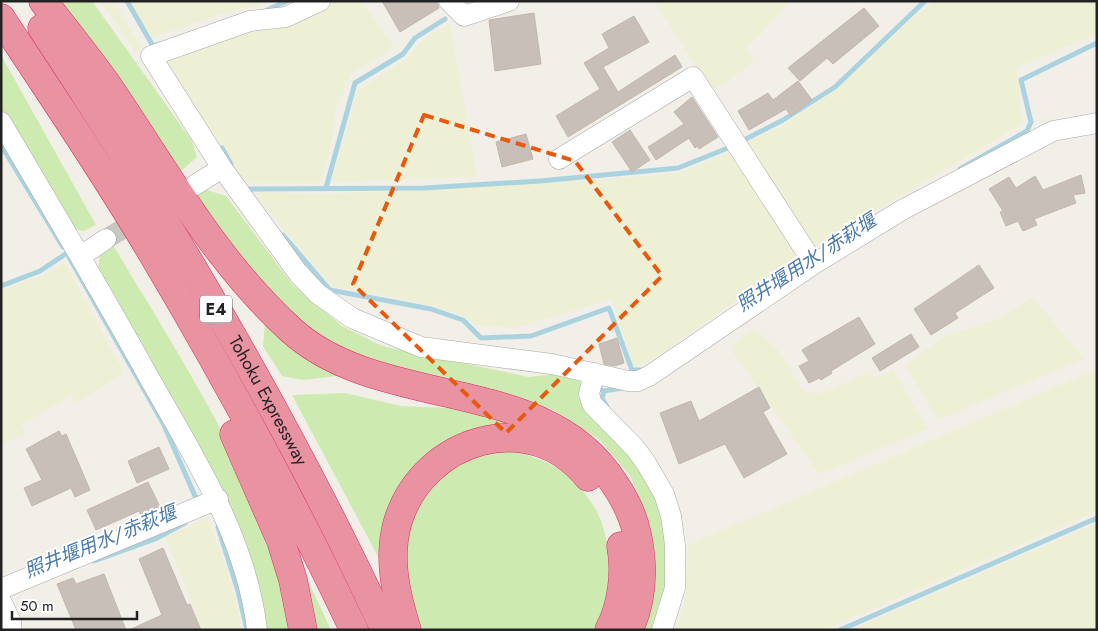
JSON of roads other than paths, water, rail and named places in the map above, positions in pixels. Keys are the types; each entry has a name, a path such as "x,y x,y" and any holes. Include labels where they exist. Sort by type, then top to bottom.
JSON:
{"highway":[{"name":"Tohoku Expressway","path":"25,1 86,94 179,244 289,438 385,630"},
{"path":"43,1 104,81 203,229 230,265 263,304 294,333 320,351 353,368 527,416 568,435 592,454 609,473 625,499 636,529 641,552 641,587 636,613 629,630"},
{"name":"Tohoku Expressway","path":"1,18 151,252 224,379 304,528 354,630"},
{"path":"70,123 210,386 247,461 281,541 293,580 303,630"},
{"path":"407,630 399,604 393,563 393,543 407,499 419,479 439,460 462,447 488,439 514,439 539,443 560,453 580,467 609,507 618,530 623,554 622,579 616,613 609,630"}],"street":[{"path":"320,1 286,17 250,21 151,56 222,168 298,273 318,294 352,318 422,347 552,364 628,381 638,381 649,376 814,264 902,210 1053,131 1097,123"},
{"path":"449,1 464,16 509,1"},
{"path":"560,159 693,77 814,264"},
{"path":"1,122 81,256 218,499 245,574 257,630"},
{"path":"195,185 222,168"},
{"path":"81,256 106,239"},
{"path":"594,374 589,394 592,404 646,463 664,494 671,516 675,545 675,588 662,630"},
{"path":"1,589 218,499"},
{"path":"1,601 11,622 11,630"}],"waterway":[{"path":"127,1 153,46 159,44"},
{"path":"265,11 287,1"},
{"path":"740,142 783,120 835,87 925,1"},
{"path":"326,188 355,83 403,54 415,38 445,19"},
{"path":"960,169 1027,131 1031,122 1021,80 1097,43"},
{"path":"1,145 63,247"},
{"path":"246,189 424,188 540,181 678,168 733,146"},
{"path":"217,152 222,148 231,164"},
{"path":"283,235 330,290 431,309 463,320 481,338 531,336 609,308 632,370 645,370"},
{"path":"1,286 40,271 67,253"},
{"path":"69,257 163,423 195,496 201,502"},
{"name":"照井堰用水/赤萩堰","path":"594,386 604,391 622,388"},
{"path":"604,391 602,398 607,407"},
{"path":"840,630 1097,518"},
{"name":"照井堰用水/赤萩堰","path":"94,561 155,539 185,523"},
{"path":"218,527 238,591 247,630"}],"tunnel":[{"path":"106,239 144,216"}]}
